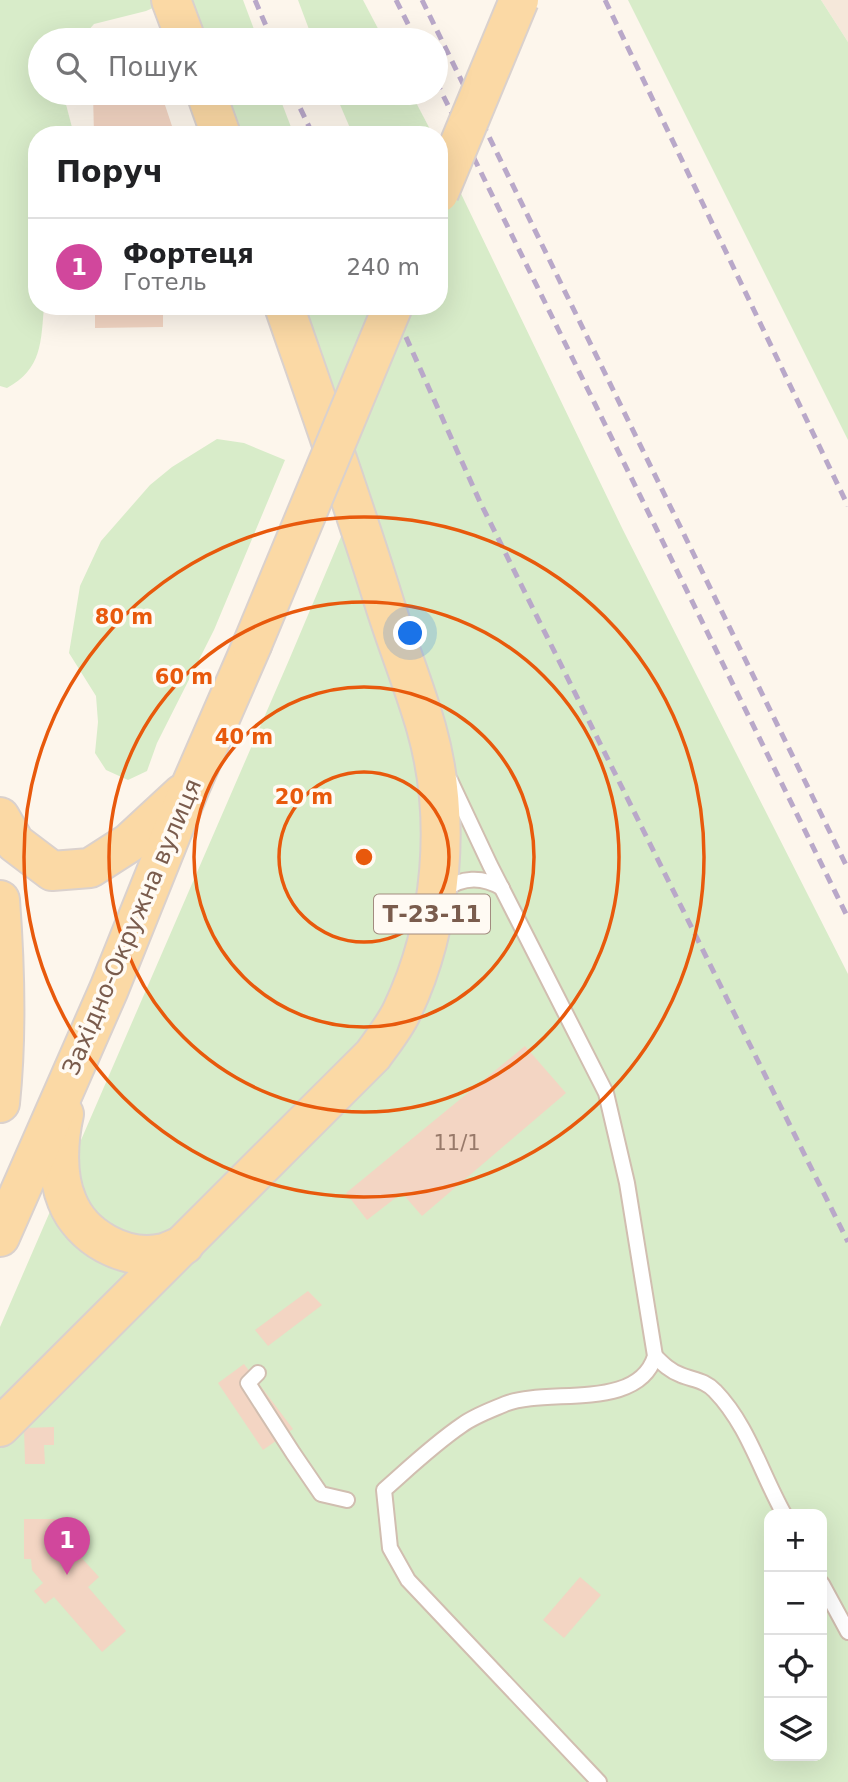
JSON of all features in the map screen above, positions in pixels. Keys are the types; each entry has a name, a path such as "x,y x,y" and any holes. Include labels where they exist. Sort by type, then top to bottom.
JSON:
{"main road":[{"path":"172,0 182,28"},
{"path":"448,171 519,0"},
{"path":"210,105 218,126"},
{"name":"Т-23-11","path":"0,1427 373,1055 401,1014 417,976 429,935 439,875 440,816 437,777 426,728 354,506 287,315"},
{"name":"Західно-Окружна вулиця","path":"0,1237 389,315"},
{"path":"0,817 15,843 52,871 90,868 129,843 191,785"},
{"path":"0,900 4,951 3,1074 0,1103"},
{"path":"74,1067 62,1123 59,1166 66,1199 76,1218 93,1235 116,1250 163,1253 184,1245"}],"lane":[{"path":"426,728 502,888 606,1093 627,1183 655,1356 651,1367 640,1380"},
{"path":"433,907 444,890 458,881 483,880 502,888"},
{"path":"655,1356 665,1367 682,1376"},
{"path":"258,1373 248,1383 321,1494 347,1500"},
{"path":"599,1782 408,1580 390,1548 384,1490 463,1423 509,1402 615,1391 659,1374 700,1380 715,1390 745,1432 782,1509"},
{"path":"827,1593 848,1632"}],"shaded area":[{"path":"821,0 848,0 848,42"}],"green space":[{"path":"0,0 171,0 146,11 94,24 90,28 28,28 28,105 66,105 72,126 28,126 28,315 43,315 42,331 38,353 27,372 7,388 0,386"},
{"path":"171,0 243,0 254,28 182,28"},
{"path":"298,0 363,0 378,28 308,28"},
{"path":"628,0 821,0 848,42 848,440"},
{"path":"210,105 283,105 291,126 218,126"},
{"path":"340,105 417,105 428,126 349,126"},
{"path":"448,167 623,530 848,974 848,1782 0,1782 0,1327 354,506 287,315 448,315"},
{"path":"217,439 244,443 285,460 214,630 157,743 147,771 128,780 106,770 95,753 98,722 96,696 69,653 80,586 101,541 150,485 172,467"}],"building":[{"path":"93,105 165,105 172,126 94,126"},
{"path":"95,315 163,315 163,327 95,328"},
{"path":"525,1046 566,1093 422,1216 402,1193 367,1220 346,1193"},
{"path":"308,1291 322,1305 268,1346 255,1330"},
{"path":"244,1364 293,1429 263,1450 218,1383"},
{"path":"54,1427 54,1445 44,1445 45,1464 25,1464 24,1428"},
{"path":"24,1519 60,1519 61,1551 69,1544 99,1577 88,1587 126,1631 102,1652 54,1597 45,1604 34,1591 43,1583 32,1570 31,1559 24,1559"},
{"path":"580,1577 601,1595 564,1638 543,1620"}],"railway":[{"path":"255,0 267,28"},
{"path":"396,0 410,28"},
{"path":"422,0 436,28"},
{"path":"605,0 848,506"},
{"path":"448,53 848,869"},
{"path":"299,105 309,126"},
{"path":"448,105 848,918"},
{"path":"396,315 480,502 848,1242"}],"place":[{"name":"Фортеця","path":"67,1575"}]}
